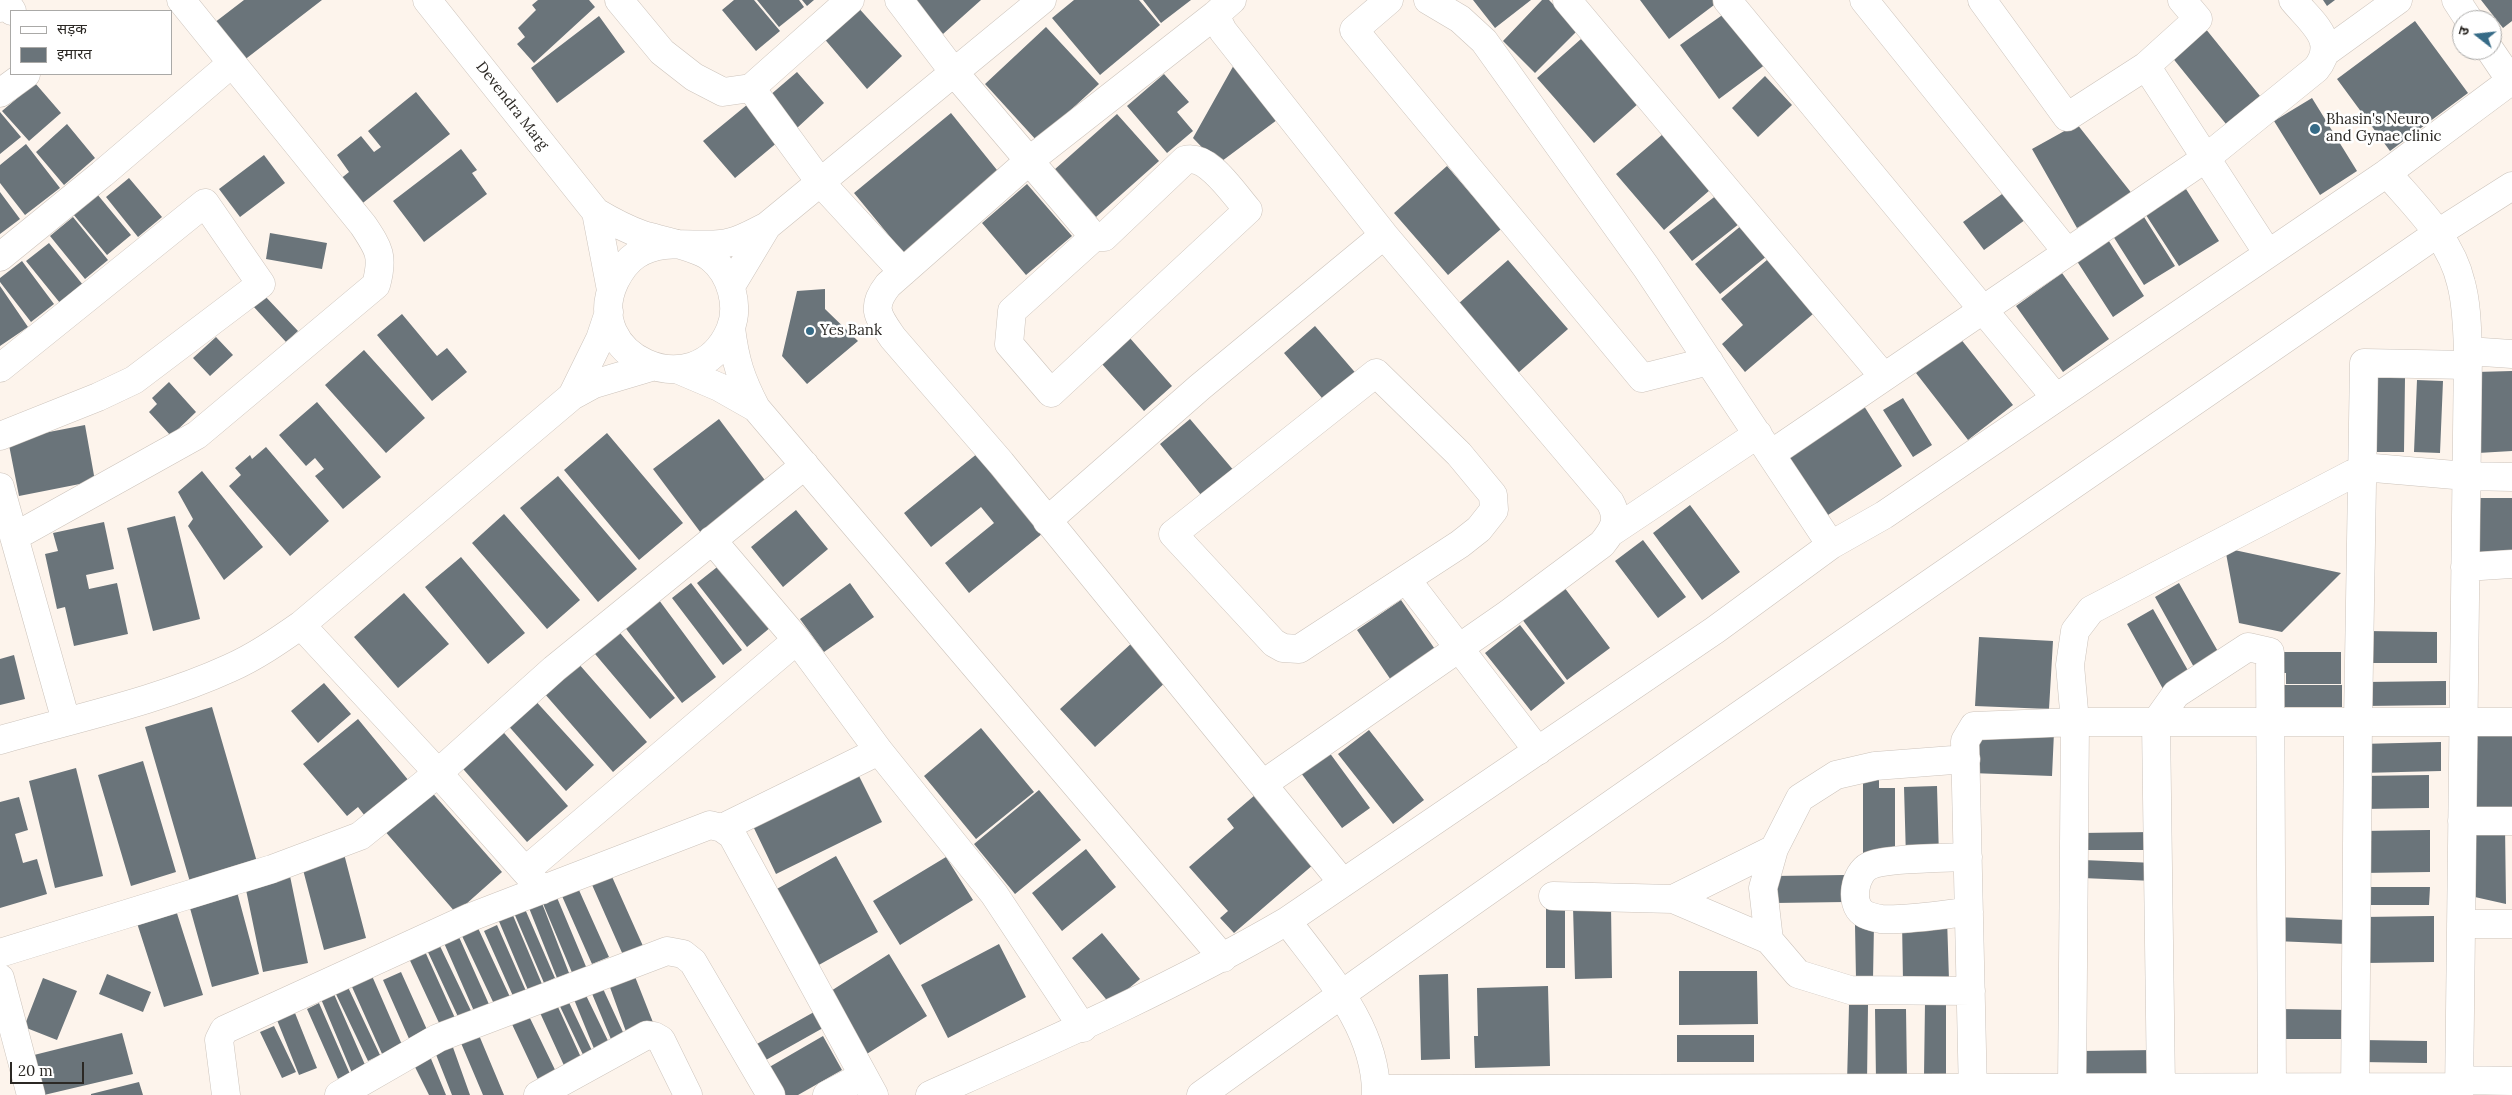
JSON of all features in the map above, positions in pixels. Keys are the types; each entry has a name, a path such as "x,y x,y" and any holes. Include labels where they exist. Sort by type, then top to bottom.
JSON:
{"street":[{"path":"14,537 197,436 376,285 381,266 377,247 363,225 231,64 182,0"},
{"name":"Devendra Marg","path":"427,0 596,212 620,227 675,244"},
{"path":"619,0 662,52 694,77 723,92 750,88 850,0"},
{"path":"899,0 953,71 1094,237"},
{"path":"572,396 600,339 610,301 621,271 636,256 654,246 722,244 740,240 767,226 953,71 1042,0"},
{"path":"1389,0 1354,30 1642,378 1709,361"},
{"path":"1428,0 1460,20 1484,41 1646,266 1831,545"},
{"path":"1567,0 1884,377"},
{"path":"1727,0 2056,398"},
{"path":"1864,0 2067,252"},
{"path":"1982,0 2067,117 2146,66 2198,19 2182,0"},
{"path":"2293,0 2324,40 2326,52"},
{"path":"1263,784 1459,648 1602,544 1613,530 1884,377 2206,158 2316,69 2326,52 2398,0"},
{"path":"0,8 8,5 11,10"},
{"path":"1224,8 1030,160 903,272 880,295 876,306 878,316 893,338 1001,463 1343,883"},
{"path":"1224,8 1222,31 1384,234 1610,502 1616,512 1613,530"},
{"path":"930,1095 1083,1028 1224,958 1287,922 1716,630 1831,545 1884,515 2268,252 2387,173 2511,80 2497,60"},
{"path":"0,257 102,174 231,64"},
{"path":"2146,66 2268,252"},
{"path":"0,93 25,75"},
{"path":"750,88 820,182 903,272"},
{"path":"1192,158 1201,160 1210,166 1248,210 1051,393 1009,344 1012,311 1094,237 1104,237 1185,160 1192,158"},
{"path":"2387,173 2438,233 2455,263 2462,283 2468,358 2459,1087"},
{"path":"1201,1095 1341,994 2438,233 2512,186"},
{"path":"0,368 205,203 261,284 134,380 98,398 0,436"},
{"name":"Devendra Marg","path":"596,212 610,301"},
{"path":"731,286 767,226"},
{"path":"1047,521 1200,387 1384,234"},
{"path":"675,244 710,256 722,270 731,286 734,307 731,328 735,360 742,381 756,408 1224,958"},
{"path":"610,301 613,330 622,346 635,358 651,367"},
{"path":"679,370 696,365 711,357 723,344 731,328"},
{"path":"2355,1091 2361,472 2364,363 2512,354"},
{"path":"0,740 183,687 230,668 266,650 301,625 572,396 594,384 651,367 679,370 719,387 756,408"},
{"path":"1376,373 1459,454 1493,495 1494,510 1479,529 1460,544 1406,579 1299,649 1283,648 1274,643 1173,534 1376,373"},
{"path":"0,952 272,869 360,836 438,773 554,669 805,465"},
{"path":"2072,1088 2075,722 2070,665 2075,631 2092,610 2319,489 2361,472 2374,468 2466,476 2512,477"},
{"path":"0,487 66,721"},
{"path":"712,540 797,640 879,751 994,894 1083,1028"},
{"path":"2465,567 2512,564"},
{"path":"1406,579 1538,751"},
{"path":"301,625 438,773 533,880"},
{"path":"226,1095 219,1040 224,1030 471,918 533,880 797,640"},
{"path":"2161,1088 2156,722 2176,694 2248,647 2270,652 2272,1087"},
{"path":"1973,1091 1965,741 1974,726 2075,722 2463,720 2512,722"},
{"path":"722,828 879,751"},
{"path":"1769,940 1763,888 1774,850 1800,798 1836,776 1875,766 1966,759"},
{"path":"2462,821 2512,821"},
{"path":"533,880 710,825 722,828 732,835 868,1086 827,1095"},
{"path":"1673,899 1774,850"},
{"path":"1968,857 1887,862 1868,866 1860,874 1856,887 1856,904 1862,913 1880,919 1969,912"},
{"path":"1554,896 1673,899 1769,940 1798,974 1850,990 1971,991"},
{"path":"1287,922 1341,994 1372,1056 1376,1092 1973,1091 2072,1088 2272,1087 2355,1091 2459,1087 2512,1081"},
{"path":"2461,924 2512,924"},
{"path":"339,1095 438,1038 667,951 683,954 693,962 771,1095"},
{"path":"0,978 31,1095"},
{"path":"538,1095 647,1035 661,1040 688,1095"}],"building":[{"path":"244,0 322,0 243,61 214,23"},
{"path":"538,0 589,0 595,7 534,63 517,44 525,37 518,28 536,10 532,5"},
{"path":"734,0 754,0 780,31 756,51 722,10"},
{"path":"757,0 799,0 804,7 779,27"},
{"path":"802,0 814,0 807,6"},
{"path":"913,0 981,0 943,34"},
{"path":"1074,0 1139,0 1160,25 1100,75 1052,18"},
{"path":"1143,0 1191,0 1161,23"},
{"path":"1473,0 1531,0 1495,28"},
{"path":"1542,0 1549,0 1578,30 1535,73 1503,41"},
{"path":"1640,0 1717,0 1718,2 1669,39"},
{"path":"2323,0 2335,0 2327,6"},
{"path":"2481,0 2512,0 2512,21 2503,28 2502,10 2489,10"},
{"path":"855,4 902,56 867,89 822,36"},
{"path":"1728,11 1766,64 1719,99 1680,45"},
{"path":"599,16 625,52 557,103 531,68"},
{"path":"2415,21 2468,93 2390,151 2337,79"},
{"path":"1046,27 1099,84 1037,141 985,84"},
{"path":"2205,28 2260,96 2226,124 2171,56"},
{"path":"1581,39 1639,103 1594,143 1537,78"},
{"path":"1235,63 1281,117 1218,164 1193,138"},
{"path":"797,72 824,103 797,128 769,96"},
{"path":"1164,74 1189,102 1177,112 1193,131 1167,153 1127,106"},
{"path":"1765,76 1792,105 1758,137 1732,108"},
{"path":"35,83 61,113 29,141 2,111"},
{"path":"416,92 450,134 359,206 339,180 349,172 337,155 361,136 374,152 381,147 368,131"},
{"path":"2312,98 2357,171 2320,195 2274,121"},
{"path":"748,104 779,141 735,178 703,141"},
{"path":"0,112 21,137 0,154"},
{"path":"951,113 1001,175 905,255 854,193"},
{"path":"1117,114 1159,161 1096,217 1054,170"},
{"path":"67,124 95,158 64,185 36,152"},
{"path":"2077,124 2133,195 2077,228 2032,149"},
{"path":"1663,134 1710,190 1664,230 1616,174"},
{"path":"26,144 60,188 25,215 0,183 0,165"},
{"path":"461,149 477,170 472,173 487,194 424,242 393,201"},
{"path":"264,155 285,183 240,217 219,189"},
{"path":"1447,166 1501,229 1448,275 1394,213"},
{"path":"129,178 162,217 138,237 106,197"},
{"path":"1027,184 1072,236 1026,275 982,223"},
{"path":"2009,189 2029,217 1984,250 1963,222"},
{"path":"2186,189 2219,241 2179,266 2146,215"},
{"path":"1722,191 1744,220 1692,261 1669,232"},
{"path":"0,192 20,219 0,234"},
{"path":"97,194 131,235 107,255 73,214"},
{"path":"73,217 108,260 85,279 50,236"},
{"path":"2144,217 2175,266 2144,285 2113,236"},
{"path":"1748,220 1773,251 1720,294 1695,264"},
{"path":"270,233 327,243 322,269 266,259"},
{"path":"2105,235 2144,296 2113,317 2073,255"},
{"path":"49,243 83,285 60,303 26,261"},
{"path":"1774,254 1820,308 1745,372 1722,344 1743,325 1721,299"},
{"path":"1508,260 1568,329 1518,373 1458,304"},
{"path":"22,261 54,304 31,322 0,282 0,278"},
{"path":"2062,273 2109,339 2063,372 2016,306"},
{"path":"0,286 28,327 0,346"},
{"path":"825,289 825,309 858,341 807,384 782,356 797,291"},
{"path":"264,295 298,331 286,342 253,306"},
{"path":"402,314 437,356 447,348 467,372 432,401 377,335"},
{"path":"1315,326 1359,377 1327,404 1284,353"},
{"path":"216,337 233,355 210,376 193,358"},
{"path":"1129,337 1172,386 1144,411 1102,364"},
{"path":"1960,338 2013,405 1968,440 1916,373"},
{"path":"364,350 425,418 386,453 325,385"},
{"path":"2512,371 2512,451 2478,453 2476,372"},
{"path":"2370,377 2405,378 2404,452 2368,452"},
{"path":"2417,380 2443,381 2440,453 2414,452"},
{"path":"169,382 196,412 171,436 149,412 157,404 152,398"},
{"path":"1903,398 1932,445 1913,457 1883,410"},
{"path":"317,402 381,477 343,509 315,476 324,469 315,458 306,466 279,435"},
{"path":"1864,406 1902,466 1825,517 1786,456"},
{"path":"719,419 767,483 701,533 653,469"},
{"path":"1190,419 1235,472 1201,495 1160,444"},
{"path":"85,425 95,481 19,496 8,440"},
{"path":"607,433 683,523 639,560 564,470"},
{"path":"266,447 329,521 290,556 229,486 241,475 235,468 250,455 252,459"},
{"path":"978,453 1043,533 969,593 945,563 994,523 981,507 931,547 904,513"},
{"path":"202,471 263,547 224,580 188,526 193,519 178,492"},
{"path":"558,476 637,569 598,602 520,508"},
{"path":"2479,498 2512,498 2512,555 2478,555"},
{"path":"1690,505 1740,572 1702,600 1653,533"},
{"path":"796,510 828,549 783,587 751,547"},
{"path":"504,514 580,600 547,629 472,543"},
{"path":"175,516 200,619 153,631 127,528"},
{"path":"104,522 114,569 86,575 89,589 117,583 128,634 74,646 65,607 57,609 45,554 58,551 53,533"},
{"path":"1643,540 1686,597 1658,618 1615,561"},
{"path":"2225,548 2341,573 2282,632 2239,623"},
{"path":"461,557 525,633 488,664 425,587"},
{"path":"721,564 771,627 747,647 697,583"},
{"path":"691,583 742,650 723,665 672,598"},
{"path":"850,583 874,617 824,652 800,619"},
{"path":"1561,583 1610,648 1567,680 1519,615"},
{"path":"2179,583 2220,655 2195,669 2155,597"},
{"path":"404,593 449,644 398,688 354,637"},
{"path":"656,596 716,677 682,703 621,622"},
{"path":"1401,600 1439,655 1395,686 1357,630"},
{"path":"2153,609 2190,674 2163,689 2127,624"},
{"path":"1520,625 1565,683 1531,711 1485,653"},
{"path":"615,627 675,698 650,719 590,648"},
{"path":"2366,631 2437,632 2437,663 2366,663"},
{"path":"1979,637 2053,641 2049,709 1975,706"},
{"path":"1134,641 1168,680 1095,747 1060,709"},
{"path":"2280,652 2341,652 2341,684 2286,684 2286,673 2281,673"},
{"path":"14,655 25,699 0,705 0,659"},
{"path":"578,663 647,742 613,772 544,693"},
{"path":"2446,681 2446,705 2365,706 2365,682"},
{"path":"324,683 351,714 318,743 291,711"},
{"path":"2276,685 2342,685 2342,707 2275,707"},
{"path":"532,697 594,765 566,791 505,722"},
{"path":"212,707 257,862 190,882 145,727"},
{"path":"358,719 409,781 365,816 358,807 347,816 303,764"},
{"path":"498,726 568,806 527,842 457,762"},
{"path":"981,728 1034,792 976,839 924,776"},
{"path":"1972,728 2054,732 2052,776 1971,773"},
{"path":"1369,730 1424,800 1393,824 1338,754"},
{"path":"2475,731 2512,733 2512,815 2470,812"},
{"path":"2441,742 2441,771 2361,773 2360,744"},
{"path":"1329,752 1370,808 1342,828 1301,773"},
{"path":"143,761 176,872 131,886 98,775"},
{"path":"76,768 103,876 55,888 29,781"},
{"path":"857,772 882,822 776,874 752,824"},
{"path":"2429,775 2429,808 2361,809 2361,776"},
{"path":"1863,777 1879,778 1879,788 1895,788 1895,852 1863,855"},
{"path":"1937,786 1939,857 1906,858 1904,787"},
{"path":"429,789 502,872 456,913 383,829"},
{"path":"1039,790 1081,840 1015,894 974,844"},
{"path":"1255,795 1314,864 1234,933 1220,918 1228,911 1189,867 1234,828 1227,819"},
{"path":"19,797 28,830 15,834 23,863 37,859 47,894 0,908 0,802"},
{"path":"2471,825 2505,825 2506,904 2466,895"},
{"path":"2430,830 2430,872 2362,873 2361,831"},
{"path":"2153,832 2153,850 2082,850 2081,833"},
{"path":"1086,849 1116,887 1062,931 1032,893"},
{"path":"343,850 366,938 324,950 301,862"},
{"path":"836,856 878,932 808,971 766,895"},
{"path":"946,857 973,900 900,945 873,901"},
{"path":"2083,860 2155,863 2154,881 2082,878"},
{"path":"609,870 643,946 623,955 589,878"},
{"path":"1845,875 1845,902 1774,903 1774,876"},
{"path":"290,876 308,963 263,972 245,885"},
{"path":"574,879 609,957 592,964 558,887"},
{"path":"2359,887 2430,887 2429,905 2359,905"},
{"path":"236,888 259,974 212,987 188,901"},
{"path":"553,888 587,969 573,975 539,894"},
{"path":"540,898 569,973 557,978 527,903"},
{"path":"1611,906 1612,978 1575,979 1573,907"},
{"path":"175,907 203,995 164,1007 136,920"},
{"path":"1546,908 1565,908 1565,968 1546,968"},
{"path":"525,909 555,978 544,983 514,913"},
{"path":"512,913 542,984 528,990 498,919"},
{"path":"2434,916 2434,962 2365,963 2364,917"},
{"path":"2275,917 2347,920 2346,944 2275,941"},
{"path":"1947,918 1949,980 1903,982 1902,920"},
{"path":"1874,924 1873,979 1856,979 1855,925"},
{"path":"497,925 526,991 513,996 484,931"},
{"path":"478,928 510,997 494,1004 462,936"},
{"path":"1102,933 1140,979 1110,1004 1072,958"},
{"path":"459,937 492,1011 477,1018 444,943"},
{"path":"439,944 473,1015 460,1021 427,950"},
{"path":"999,944 1026,997 948,1038 921,985"},
{"path":"423,947 455,1018 440,1025 407,954"},
{"path":"889,954 927,1016 862,1057 823,996"},
{"path":"369,969 403,1047 383,1056 348,978"},
{"path":"632,969 656,1030 629,1040 607,979"},
{"path":"1679,971 1757,971 1758,1024 1679,1025"},
{"path":"401,972 428,1032 410,1041 383,980"},
{"path":"107,974 151,992 143,1012 99,994"},
{"path":"1448,974 1450,1059 1421,1060 1419,975"},
{"path":"43,978 77,991 57,1040 24,1027"},
{"path":"599,980 628,1043 615,1049 588,984"},
{"path":"347,985 380,1055 368,1061 334,990"},
{"path":"1548,986 1550,1066 1475,1068 1474,1036 1478,1036 1477,988"},
{"path":"582,987 612,1049 597,1056 571,992"},
{"path":"334,994 366,1067 352,1073 321,999"},
{"path":"565,994 595,1057 586,1061 556,998"},
{"path":"553,996 584,1064 567,1072 536,1004"},
{"path":"319,1003 350,1074 338,1079 307,1009"},
{"path":"1925,1003 1946,1003 1946,1076 1924,1076"},
{"path":"1849,1005 1868,1005 1867,1083 1847,1083"},
{"path":"1875,1009 1906,1009 1907,1079 1876,1080"},
{"path":"2278,1009 2351,1010 2351,1039 2278,1039"},
{"path":"527,1012 559,1078 541,1086 510,1020"},
{"path":"814,1012 823,1028 757,1065 748,1049"},
{"path":"295,1013 317,1068 299,1075 277,1020"},
{"path":"274,1026 296,1072 282,1078 260,1032"},
{"path":"476,1028 504,1095 483,1095 458,1036"},
{"path":"122,1033 133,1074 44,1095 34,1055"},
{"path":"1677,1035 1754,1035 1754,1062 1677,1062"},
{"path":"823,1036 842,1070 798,1095 771,1095 759,1073"},
{"path":"450,1039 470,1095 452,1095 433,1047"},
{"path":"2361,1040 2427,1041 2427,1063 2361,1062"},
{"path":"427,1049 446,1095 429,1095 411,1059"},
{"path":"2156,1050 2157,1073 2081,1074 2080,1051"},
{"path":"139,1082 143,1095 91,1095 91,1094"}],"place":[{"name":"Bhasin's Neuro and Gynae clinic","path":"2315,129"},
{"name":"Yes Bank","path":"810,331"}]}
